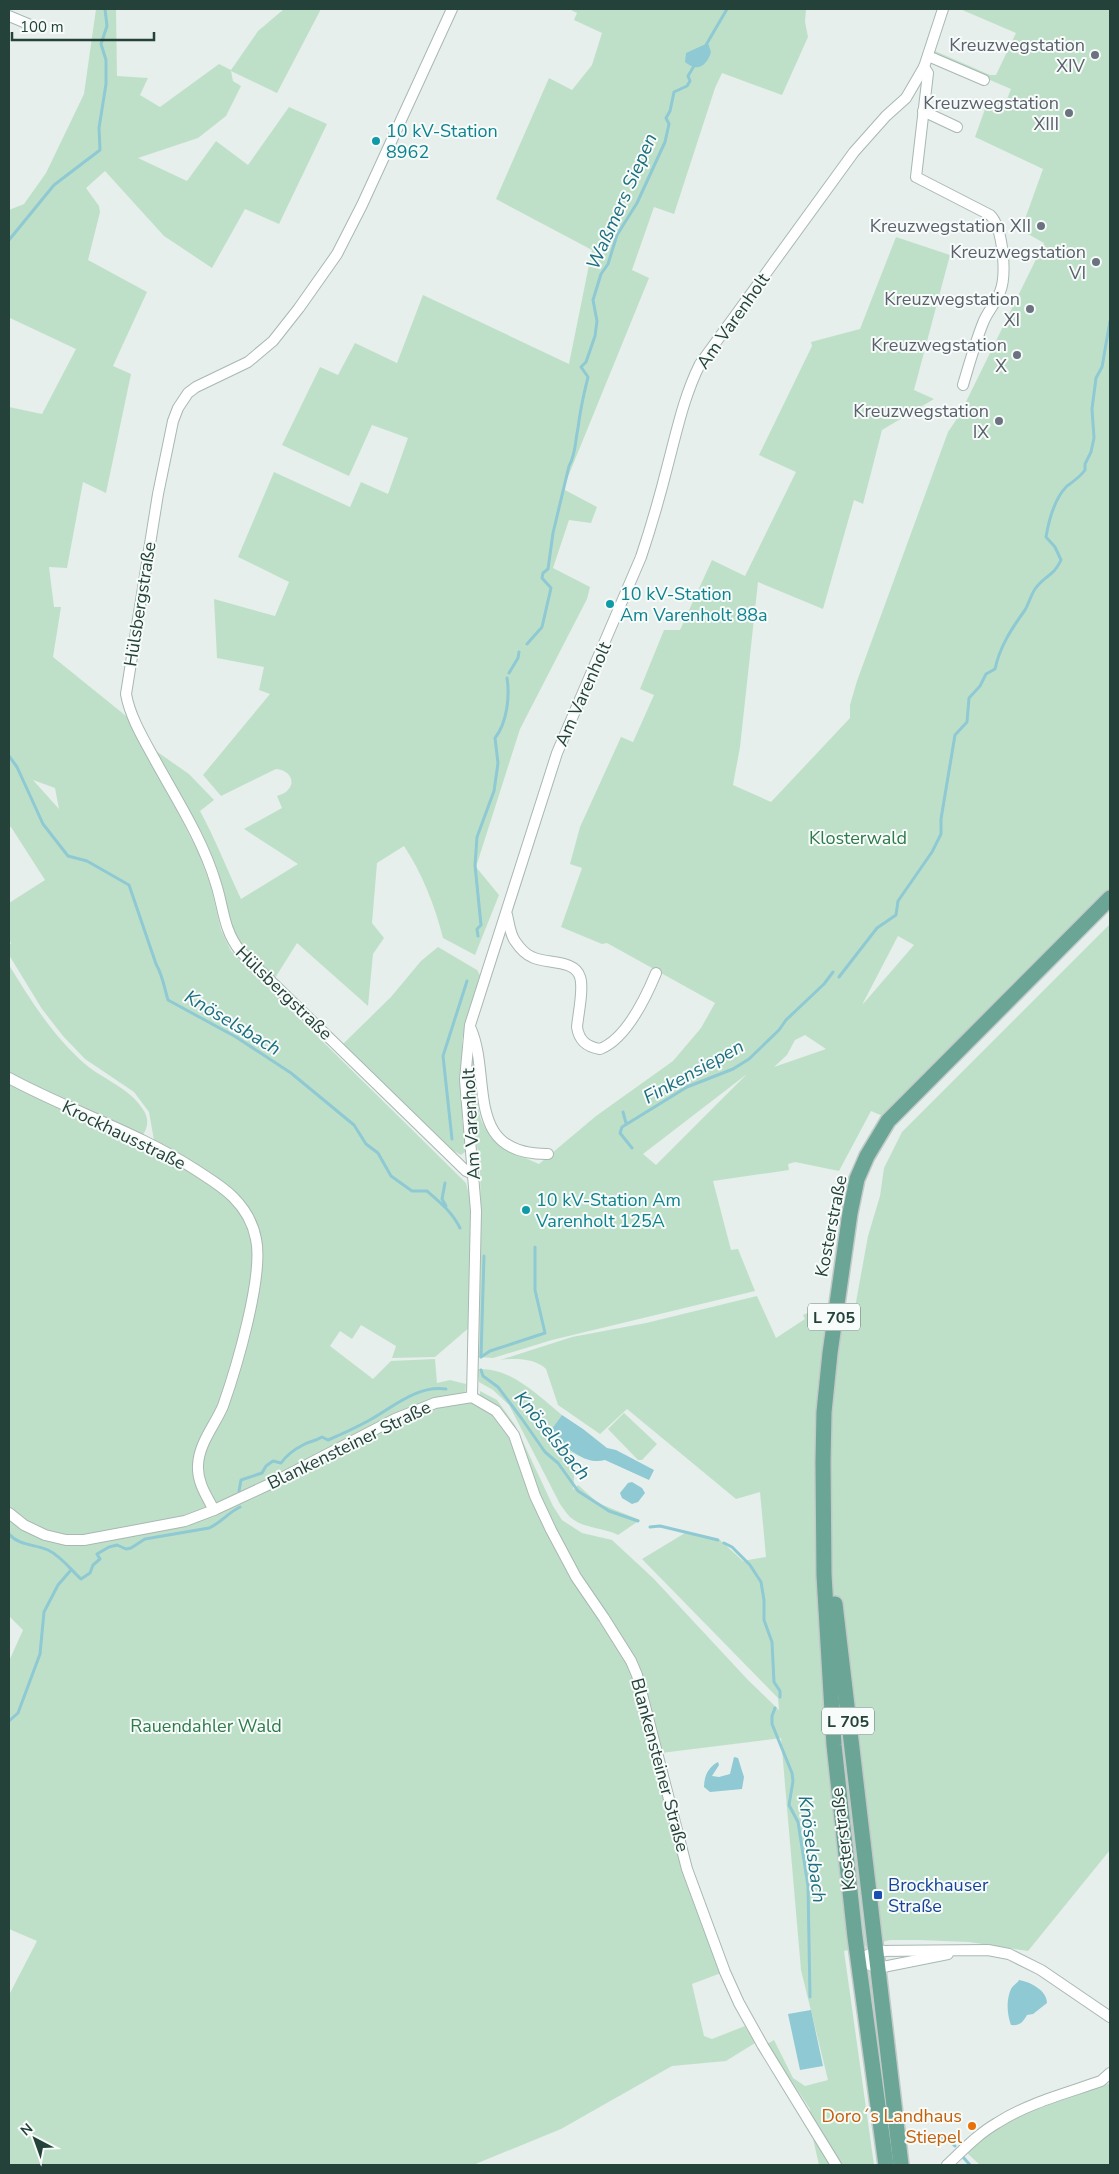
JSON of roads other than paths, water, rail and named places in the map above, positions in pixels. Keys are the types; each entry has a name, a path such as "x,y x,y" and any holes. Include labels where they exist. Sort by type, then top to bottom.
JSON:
{"main road":[{"name":"Kosterstraße","path":"886,2165 858,1960 834,1745 824,1575 824,1412 831,1344 850,1213 857,1179 867,1156 894,1114 1110,898"},
{"name":"Kosterstraße","path":"824,1508 901,2165"}],"street":[{"name":"Hülsbergstraße","path":"452,9 362,205 332,262 273,341 248,362 188,392 178,408 158,494 126,694 130,708 145,741 204,852 216,884 230,939 421,1128 466,1171 473,1174"},
{"name":"Am Varenholt","path":"472,1397 476,1239 465,1080 470,1025 557,753 641,558 693,379 715,342 854,152 886,116 906,98 924,67 943,9"},
{"path":"9,16 33,26"},
{"path":"928,56 984,80"},
{"name":"Am Varenholt","path":"924,67 928,73 916,177 990,215 996,220 1004,270 1000,292 984,320 963,385"},
{"path":"923,111 957,127"},
{"path":"507,914 514,939 524,952 532,958 567,965 577,971 580,977 577,1028 578,1034 587,1045 600,1049 612,1042 641,1005 656,973"},
{"path":"470,1025 476,1041 486,1116 497,1135 515,1148 530,1153 548,1154"},
{"name":"Krockhausstraße","path":"9,1078 44,1097 129,1133 174,1156 216,1183 232,1196 246,1212 252,1224 258,1253 245,1330 222,1406 200,1452 199,1459 201,1488 214,1510"},
{"name":"Blankensteiner Straße","path":"9,1513 24,1525 38,1532 66,1540 84,1540 185,1521 214,1510 272,1483 396,1419 435,1403 472,1397 496,1412 514,1435 535,1496 572,1569 631,1661 642,1690 687,1869 739,2003 759,2040 836,2165"},
{"path":"858,1960 878,1968 973,1950"},
{"path":"858,1960 876,1951 973,1950 1002,1952 1041,1970 1110,2017"},
{"path":"947,2165 980,2134 996,2123 1014,2114 1101,2081 1110,2074"}],"water":[{"path":"708,43 711,52 704,64 694,67 685,62 686,53"},
{"path":"562,1415 607,1448 616,1450 654,1470 649,1480 605,1460 598,1461 583,1458 550,1436 549,1433"},
{"path":"632,1482 642,1488 645,1493 638,1502 632,1504 622,1498 620,1493 628,1483"},
{"path":"734,1757 738,1758 744,1777 742,1789 710,1792 704,1787 709,1769 718,1762 719,1765 712,1776 719,1777 730,1774"},
{"path":"1019,1980 1033,1985 1041,1991 1047,2003 1033,2014 1027,2015 1021,2023 1011,2025 1008,2012 1008,1998 1011,1989"},
{"path":"811,2010 823,2066 800,2070 788,2014"}],"waterway":[{"path":"9,240 54,185 100,150 99,128 106,84 106,60 101,44 107,26 105,9"},
{"name":"Waßmers Siepen","path":"706,45 727,9"},
{"name":"Waßmers Siepen","path":"527,644 542,627 551,588 542,578 543,573 548,569 553,533 574,452 588,377 581,367 586,362 595,336 597,321 593,300 601,274 608,264 617,235 637,203 665,142 669,124 666,118 670,111 674,92 687,86 690,81 688,76 694,66"},
{"name":"Finkensiepen","path":"839,977 877,928 896,915 898,901 932,852 941,834 941,819 955,735 967,722 969,698 980,686 986,674 995,669 1003,645 1025,610 1035,589 1052,573 1061,560 1055,547 1046,537 1047,530 1053,510 1062,491 1085,470 1085,464 1091,452 1094,438 1092,409 1096,378 1102,367 1110,321"},
{"name":"Waßmers Siepen","path":"509,673 518,658 519,652"},
{"name":"Waßmers Siepen","path":"478,936 477,929 481,925 475,865 477,837 494,791 498,763 495,738 507,709 507,678"},
{"name":"Knöselsbach","path":"9,756 17,767 43,824 68,856 87,861 129,885 162,977 168,1000 236,1037 291,1073 354,1125 366,1144 378,1153 391,1176 412,1191 427,1191 450,1212 460,1228"},
{"name":"Finkensiepen","path":"632,1148 620,1133 622,1127 687,1087 733,1069 749,1059 824,984 833,972"},
{"name":"Waßmers Siepen","path":"452,1139 443,1056 467,981"},
{"path":"623,1112 626,1123"},
{"name":"Waßmers Siepen","path":"445,1183 442,1199 446,1206"},
{"name":"Finkensiepen","path":"481,1357 490,1351 545,1333 535,1290 535,1247"},
{"name":"Knöselsbach","path":"481,1357 484,1256"},
{"name":"Knöselsbach","path":"481,1370 483,1376 498,1387 545,1452 558,1463 578,1491 609,1511 638,1521"},
{"path":"239,1491 241,1480 262,1473 266,1466 273,1461 281,1463 291,1453 305,1444 322,1437 328,1440 368,1421 414,1394 425,1390 446,1389"},
{"path":"9,1534 17,1541 43,1548 53,1553 62,1559 81,1579 90,1573 93,1565 100,1559 97,1554 109,1547 117,1545 126,1549 145,1539 209,1528 240,1507"},
{"name":"Knöselsbach","path":"650,1527 660,1526 718,1540"},
{"name":"Knöselsbach","path":"724,1543 732,1547 750,1565 761,1582 764,1600 764,1620 772,1642 774,1682 780,1691 780,1697"},
{"path":"9,1721 18,1713 40,1654 44,1612 58,1585 71,1570"},
{"name":"Knöselsbach","path":"775,1708 772,1724 792,1773 793,1781 789,1805 798,1822 808,1886 810,1997"},
{"name":"Knöselsbach","path":"910,2136 940,2137 955,2146"},
{"name":"Knöselsbach","path":"963,2157 970,2165"}],"place":[{"name":"Kreuzwegstation XIV","path":"1095,55"},
{"name":"Kreuzwegstation XIII","path":"1069,113"},
{"name":"10 kV-Station 8962","path":"376,141"},
{"name":"Kreuzwegstation XII","path":"1041,226"},
{"name":"Kreuzwegstation VI","path":"1096,262"},
{"name":"Kreuzwegstation XI","path":"1030,309"},
{"name":"Kreuzwegstation X","path":"1017,355"},
{"name":"Kreuzwegstation IX","path":"999,421"},
{"name":"10 kV-Station Am Varenholt 88a","path":"610,604"},
{"name":"10 kV-Station Am Varenholt 125A","path":"526,1210"},
{"name":"Brockhauser Straße","path":"878,1895"},
{"name":"Doro´s Landhaus Stiepel","path":"972,2126"}],"park label":[{"name":"Klosterwald","path":"858,838"},
{"name":"Rauendahler Wald","path":"206,1726"}]}
